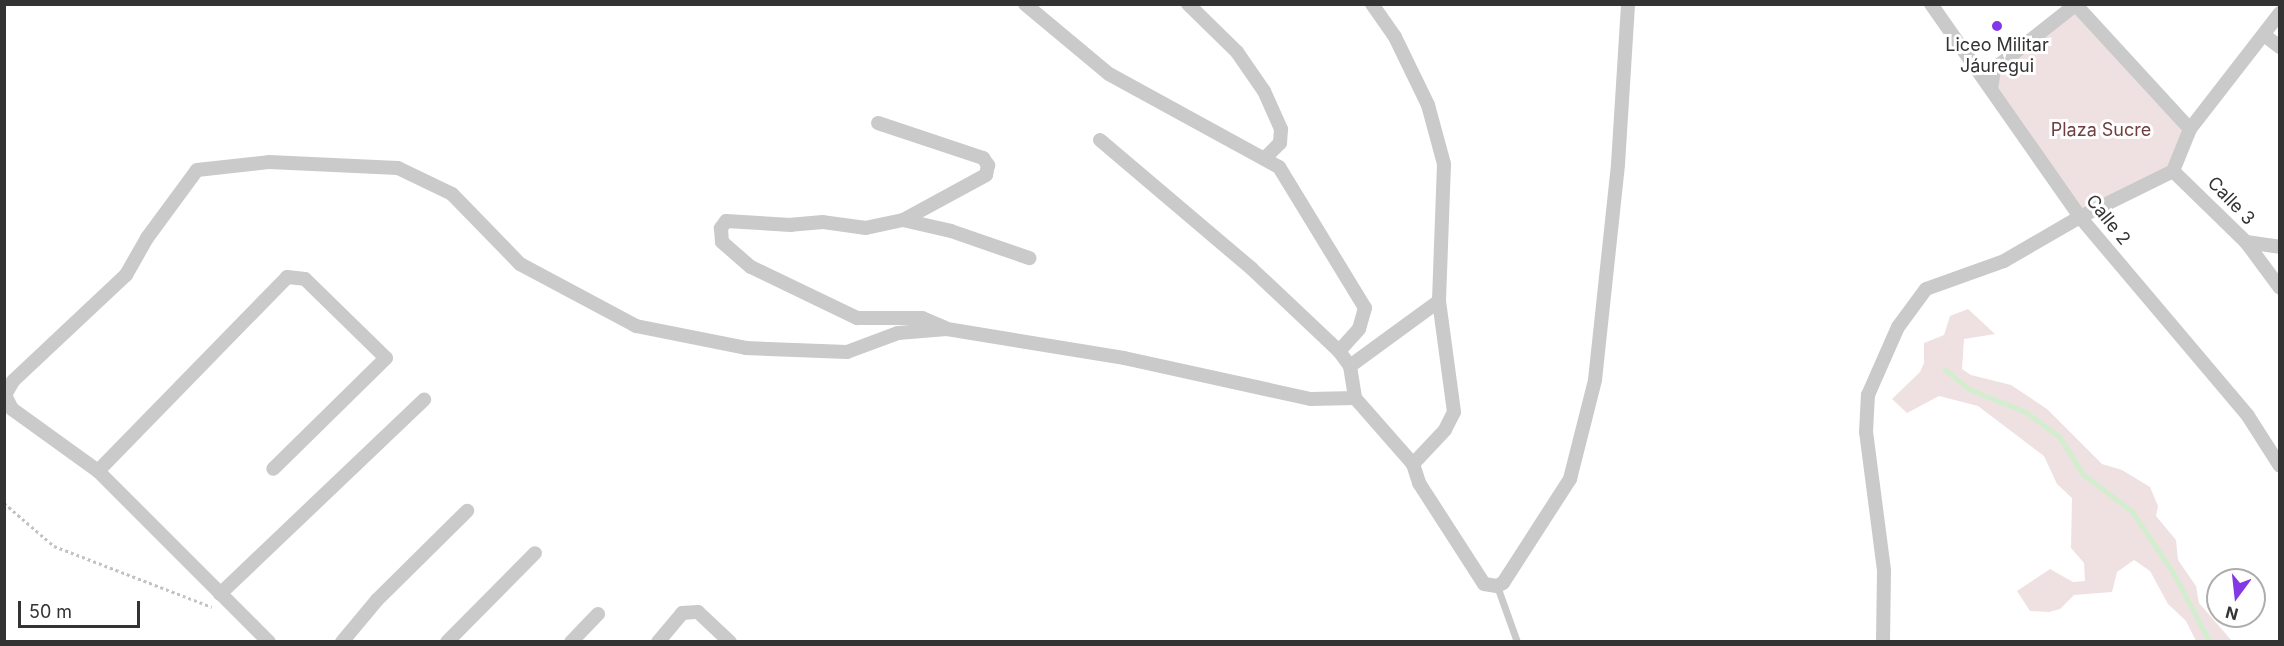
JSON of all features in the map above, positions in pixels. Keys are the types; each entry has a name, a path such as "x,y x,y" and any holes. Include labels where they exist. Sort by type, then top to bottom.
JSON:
{"street":[{"path":"1024,4 1109,74 1279,167 1365,308 1359,329 1338,351"},
{"path":"1188,4 1238,52 1264,91 1281,129 1280,142 1265,158"},
{"path":"1372,4 1395,37 1428,105 1444,164 1439,302 1454,412 1445,430 1413,464"},
{"path":"1100,140 1252,269 1338,351 1350,366 1355,398 1413,464 1419,483 1484,584 1497,586 1503,583 1570,479 1594,380 1618,164 1628,4"},
{"name":"Calle 2","path":"1931,4 2080,217 2248,416 2280,466"},
{"path":"1991,90 1994,69 2075,5 2190,129"},
{"path":"1883,642 1884,559 1866,432 1868,395 1882,357 1912,304 1926,289 2004,261 2080,217 2173,171 2190,129 2280,13"},
{"path":"2264,35 2280,47"},
{"path":"878,123 983,158 988,165 986,175 903,220 866,228 823,222 791,225 726,221 721,228 722,242 752,267 857,318 921,318 946,329"},
{"path":"269,642 98,471 12,409 5,394 13,381 126,275 147,238 197,170 269,162 398,168 452,194 520,264 636,326 746,348 847,352 898,333 946,329 1124,358 1311,399 1355,398"},
{"name":"Calle 3","path":"2173,171 2246,242 2280,288"},
{"path":"903,220 951,231 1029,258"},
{"path":"2246,242 2280,247"},
{"path":"98,471 286,278 305,279 386,357 273,469"},
{"path":"1350,366 1439,302"},
{"path":"220,594 424,399"},
{"path":"342,642 377,600 467,511"},
{"path":"447,642 535,552"},
{"path":"658,642 682,613 698,612 730,642"},
{"path":"571,642 598,614"}],"lane":[{"path":"1497,586 1517,642"}],"path":[{"path":"4,503 54,546 215,608"}],"green space":[{"name":"Plaza Sucre","path":"2075,5 2190,129 2173,171 2080,217 1991,89 1994,69"},
{"path":"1968,309 1995,334 1964,339 1962,369 1971,375 2011,385 2047,409 2102,464 2122,470 2150,487 2158,506 2156,516 2176,540 2178,560 2196,586 2199,603 2206,611 2206,628 2221,628 2232,641 2196,641 2186,621 2168,604 2150,571 2134,560 2117,572 2112,592 2074,595 2060,609 2049,612 2030,611 2017,591 2050,569 2073,582 2085,581 2084,563 2071,548 2072,498 2057,484 2044,456 1978,406 1939,396 1907,413 1892,399 1920,372 1924,363 1924,343 1944,335 1950,316"}],"waterway":[{"path":"1945,369 1969,389 2026,412 2060,437 2083,474 2132,511 2173,572 2210,642"}],"place":[{"name":"Liceo Militar Jáuregui","path":"1997,26"}]}
